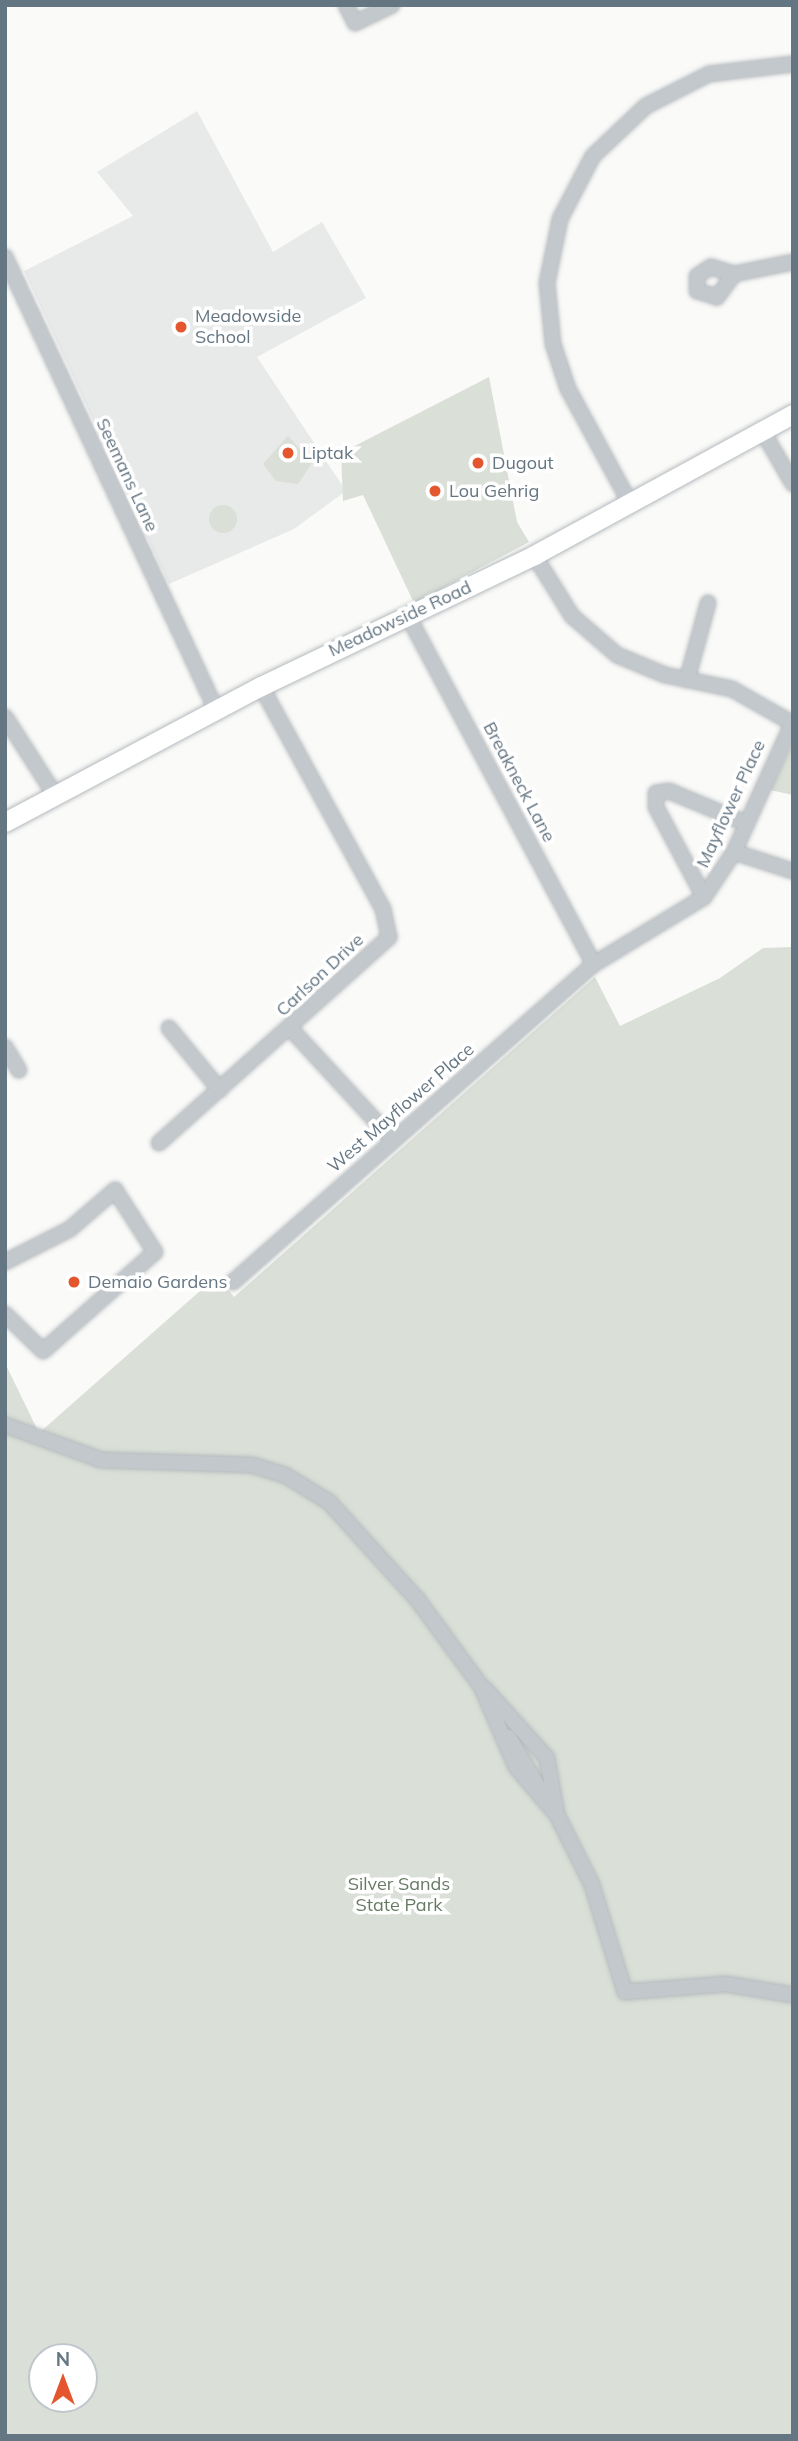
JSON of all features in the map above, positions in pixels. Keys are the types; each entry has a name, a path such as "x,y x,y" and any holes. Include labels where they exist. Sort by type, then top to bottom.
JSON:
{"main road":[{"name":"Meadowside Road","path":"5,822 261,686 409,618 534,555 793,414"}],"street":[{"path":"346,5 355,23 392,5"},
{"path":"630,503 568,389 553,344 547,284 560,219 593,156 646,106 709,74 793,64"},
{"name":"Seemans Lane","path":"5,257 216,710"},
{"path":"734,274 793,262"},
{"path":"762,430 793,484"},
{"path":"534,555 572,616 599,642 647,669 733,689 792,723"},
{"path":"687,680 708,603"},
{"name":"Breakneck Lane","path":"409,618 594,964"},
{"name":"Carlson Drive","path":"159,1143 389,937 383,909 261,686"},
{"path":"5,717 55,795"},
{"name":"Mayflower Place","path":"594,964 704,897 734,852 743,822 792,723"},
{"path":"704,897 656,807 656,793 669,791 743,822"},
{"path":"734,852 793,871"},
{"name":"West Mayflower Place","path":"233,1282 594,964"},
{"path":"170,1028 220,1090"},
{"path":"290,1028 393,1140"},
{"path":"5,1046 19,1070"},
{"path":"5,1262 70,1229 115,1190 155,1252 43,1351 5,1314"},
{"path":"5,1425 101,1460 237,1463 305,1485 383,1558 481,1686 547,1758 557,1815"},
{"path":"481,1686 499,1727 543,1799 557,1815 603,1911 625,1992 726,1984 793,1995"}],"shaded area":[{"name":"Meadowside School","path":"197,111 273,252 322,222 366,298 257,357 346,491 294,529 169,584 24,271 133,216 97,172"}],"green space":[{"path":"489,377 517,522 529,542 414,603 363,495 343,501 341,453"},
{"name":"Liptak","path":"288,436 312,463 298,484 276,481 263,464"},
{"path":"223,505 233,509 237,519 233,529 223,533 213,529 209,519 213,509"},
{"path":"793,742 793,795 770,790"},
{"name":"Silver Sands State Park","path":"793,947 793,2436 5,2436 5,1363 39,1433 217,1276 234,1297 595,977 620,1026 720,978 763,948"}],"place":[{"name":"Meadowside School","path":"181,327"},
{"name":"Liptak","path":"288,453"},
{"name":"Dugout","path":"478,463"},
{"name":"Lou Gehrig","path":"435,491"},
{"name":"Demaio Gardens","path":"74,1282"}]}
